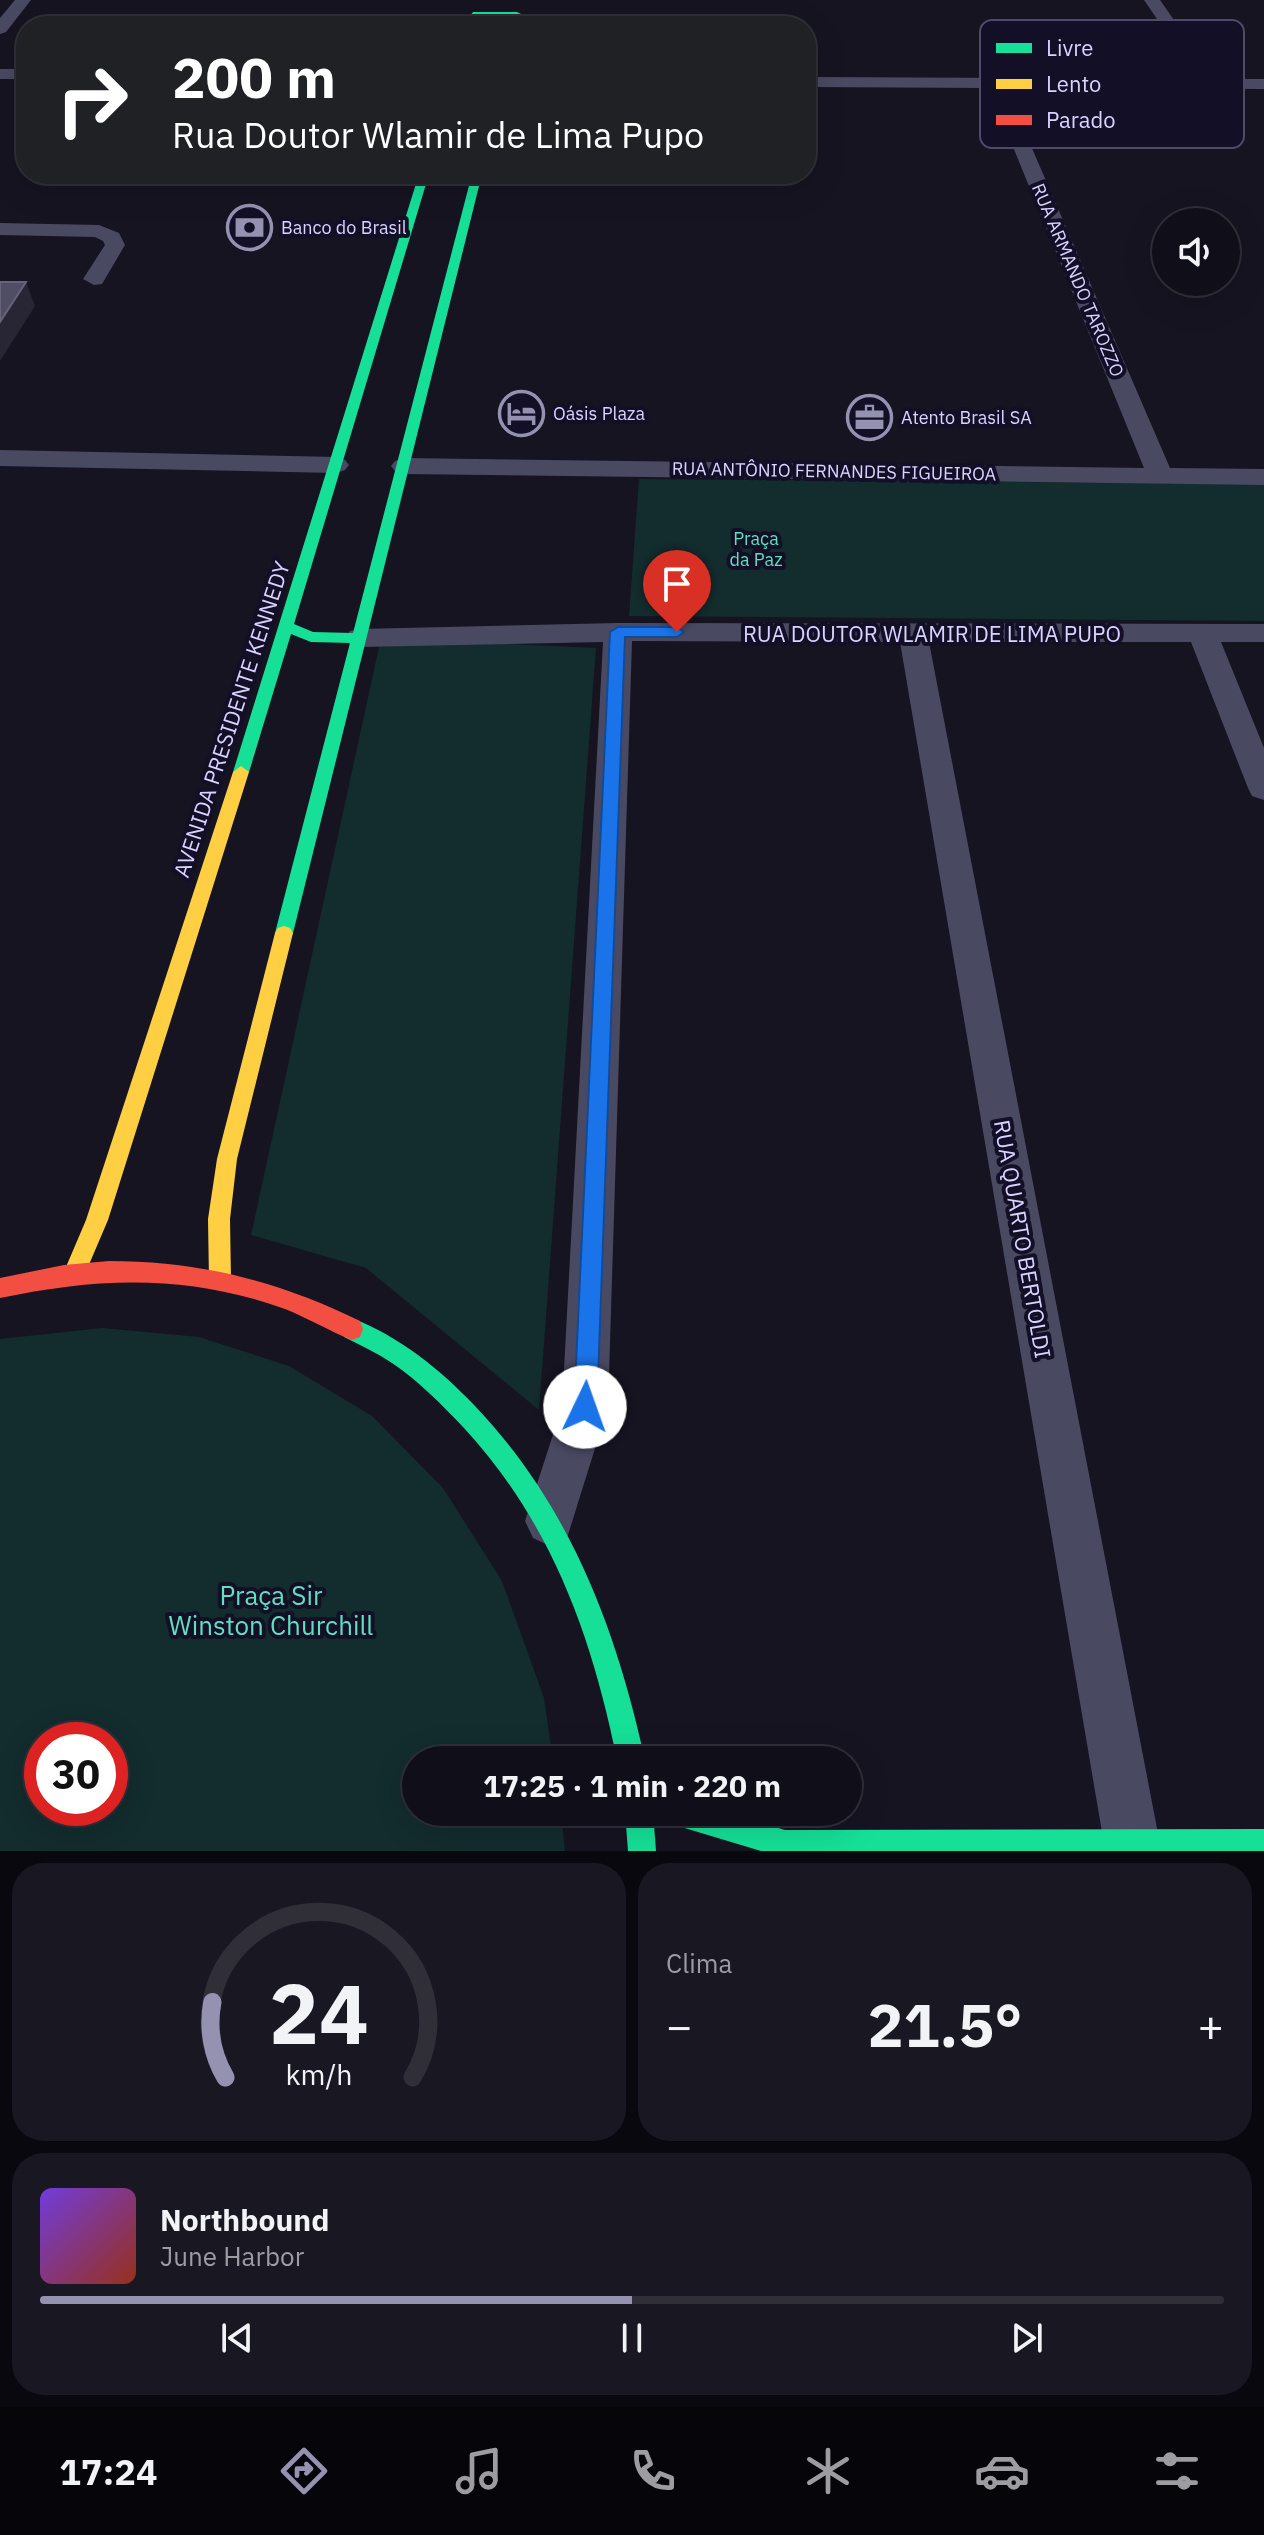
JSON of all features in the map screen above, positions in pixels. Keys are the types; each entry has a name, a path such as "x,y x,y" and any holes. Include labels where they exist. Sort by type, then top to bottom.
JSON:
{"main road":[{"path":"474,13 517,13"},
{"name":"AVENIDA PRESIDENTE KENNEDY","path":"74,1274 97,1220 287,627 345,465 403,268 422,184"},
{"path":"220,1280 219,1219 227,1159 360,638 391,466 446,268 474,184"},
{"path":"287,627 311,637 360,638"},
{"path":"0,1288 74,1274 148,1272 220,1280 316,1309 404,1358 483,1428 550,1521 589,1601 619,1694 628,1746"},
{"path":"640,1826 642,1851"},
{"path":"725,1826 785,1844 1264,1843"}],"street":[{"path":"0,29 23,0"},
{"path":"1152,0 1166,20"},
{"path":"816,82 980,85"},
{"name":"RUA ARMANDO TAROZZO","path":"1022,148 1160,475"},
{"path":"0,229 99,231 112,237 115,245 94,279"},
{"path":"0,458 345,465"},
{"name":"RUA ANTÔNIO FERNANDES FIGUEIROA","path":"391,466 1264,477"},
{"path":"550,1521 585,1407 618,632"},
{"name":"RUA DOUTOR WLAMIR DE LIMA PUPO","path":"360,638 618,632 1264,633"},
{"name":"RUA QUARTO BERTOLDI","path":"913,633 1132,1844"},
{"path":"1202,633 1264,788"}],"green space":[{"name":"Praça da Paz","path":"639,479 1264,484 1264,621 629,616"},
{"path":"381,638 596,648 539,1410 366,1268 251,1235"},
{"name":"Praça Sir Winston Churchill","path":"102,1328 199,1337 289,1366 372,1416 443,1488 502,1581 544,1698 551,1746 402,1746 402,1826 562,1826 565,1851 0,1851 0,1339"}],"building":[{"path":"0,282 26,282 0,322"}],"traffic: fast":[{"path":"473,14 517,14"},
{"path":"241,772 421,184"},
{"path":"284,933 474,184"},
{"path":"287,627 311,637 360,638"},
{"path":"352,1329 406,1359 452,1399 493,1442 528,1488 557,1537 582,1589 602,1644 628,1746"},
{"path":"640,1826 642,1851"},
{"path":"725,1826 785,1844 1264,1843"}],"traffic: slow":[{"path":"74,1274 97,1220 241,772"},
{"path":"220,1280 219,1219 227,1159 284,933"}],"traffic: jam":[{"path":"0,1288 64,1275 109,1271 181,1274 252,1288 287,1299 352,1329"}],"place":[{"name":"Banco do Brasil","path":"250,227"},
{"name":"Oásis Plaza","path":"522,413"},
{"name":"Atento Brasil SA","path":"870,417"}],"route":[{"path":"585,1407 618,632 677,632"}]}
